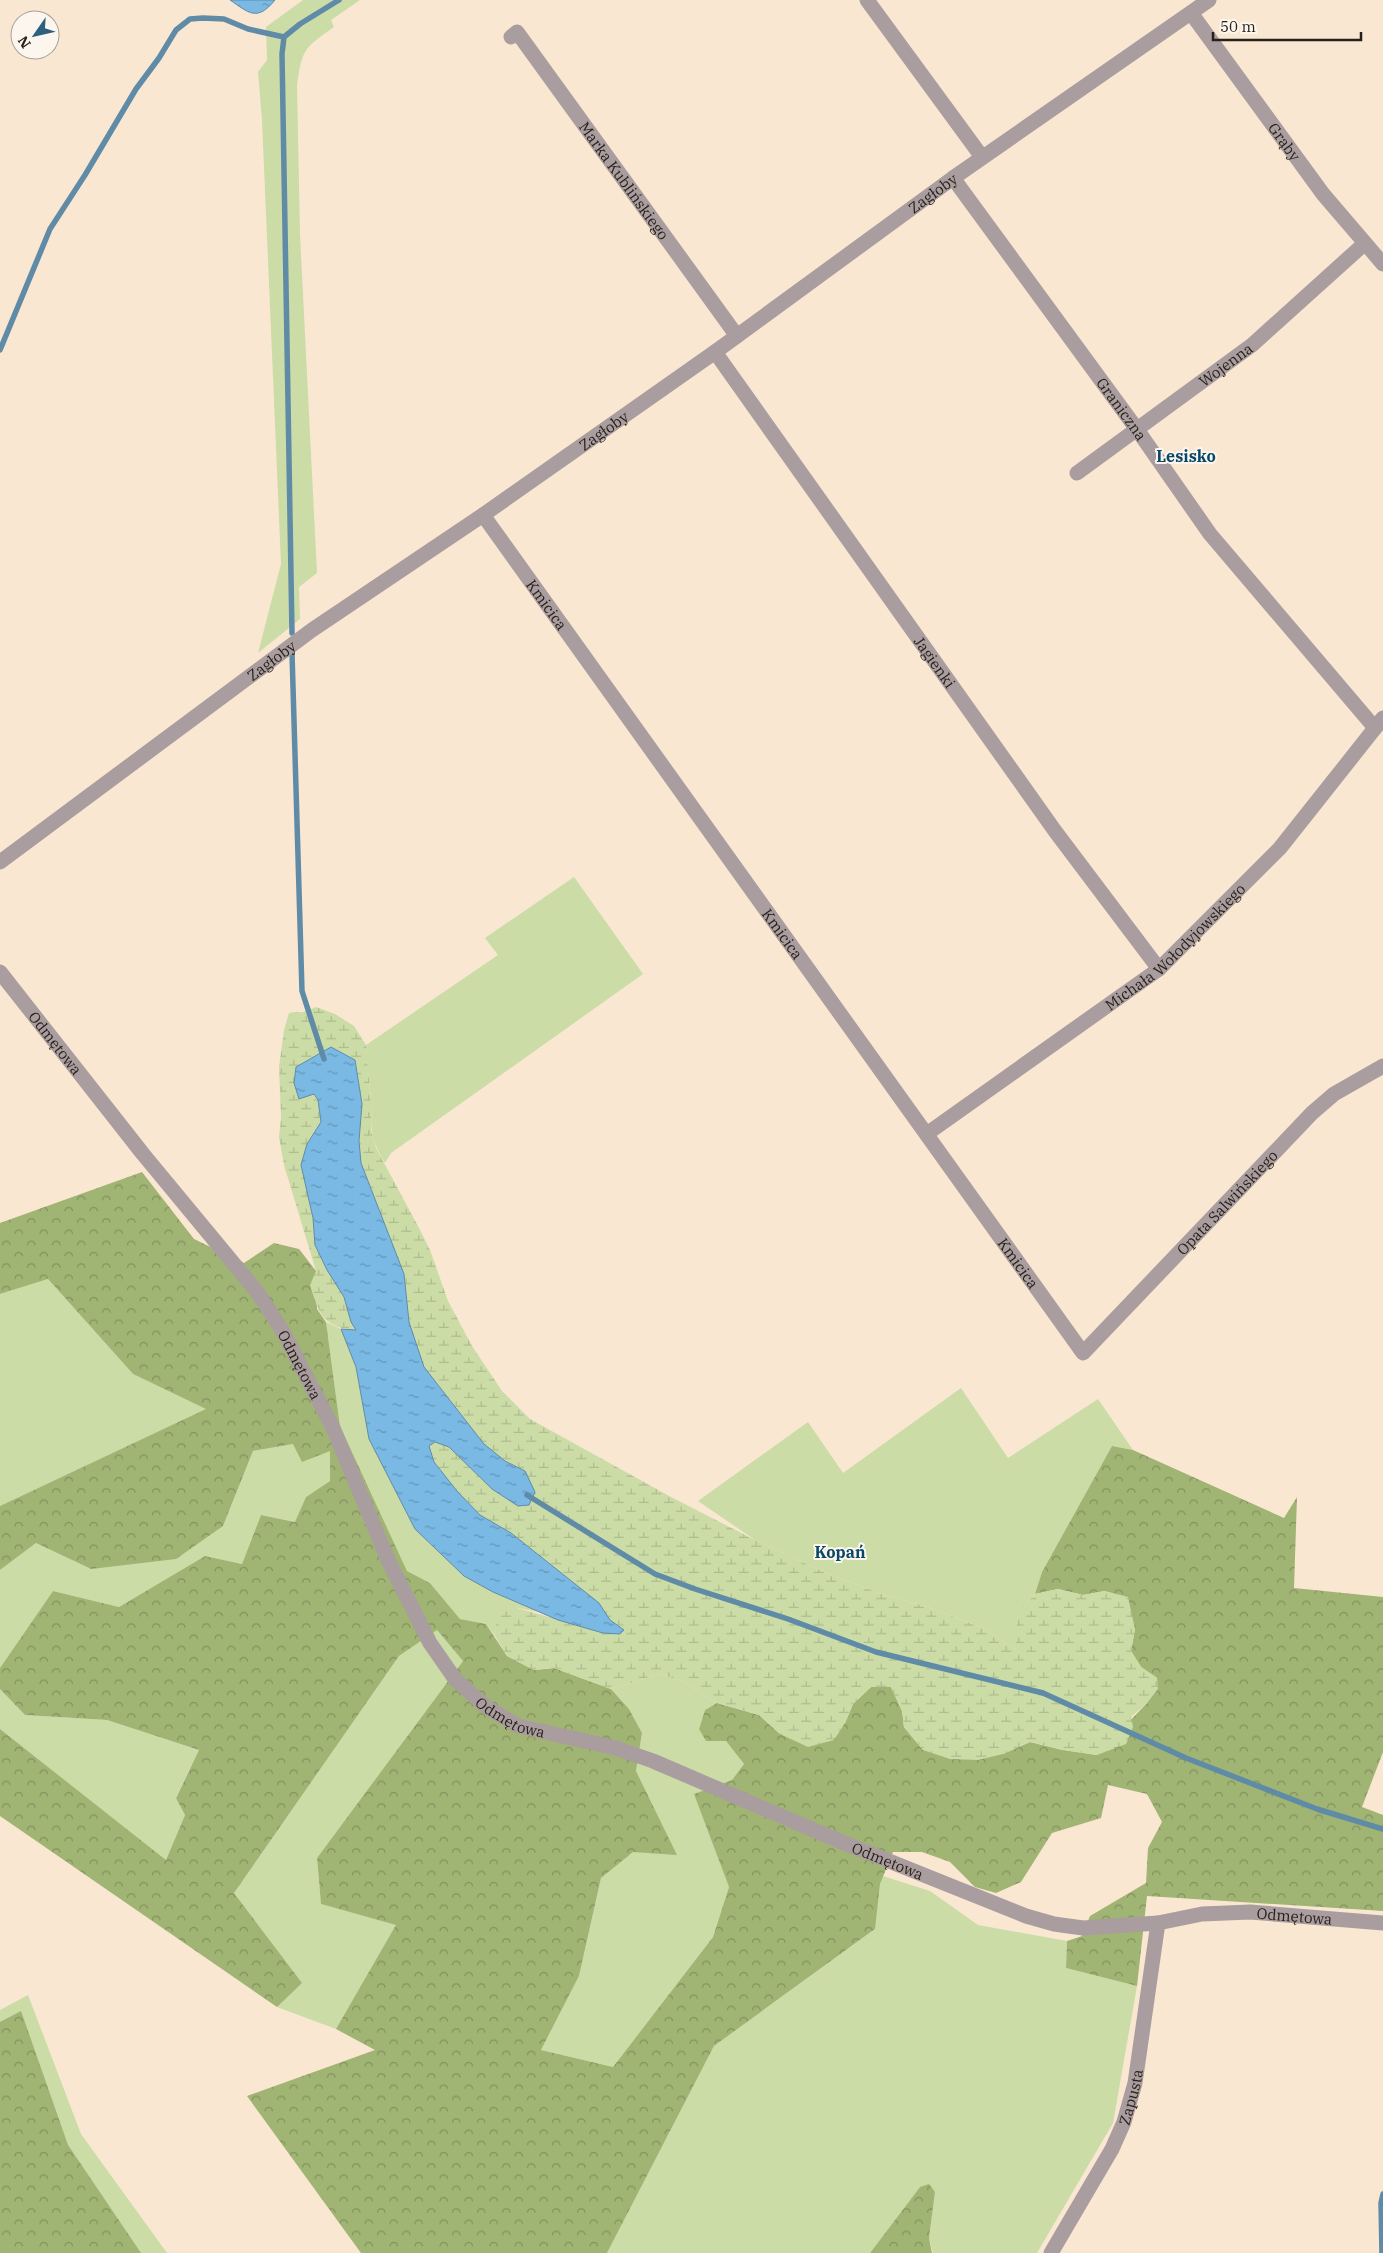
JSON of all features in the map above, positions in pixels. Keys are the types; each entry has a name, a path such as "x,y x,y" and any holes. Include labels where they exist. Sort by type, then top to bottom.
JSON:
{"street":[{"path":"867,0 982,158"},
{"name":"Zagłoby","path":"0,862 312,630 483,515 715,352 953,178 1209,0"},
{"name":"Grąby","path":"1191,13 1323,194 1383,264"},
{"name":"Marka Kublińskiego","path":"511,37 517,32 737,336"},
{"name":"Graniczna","path":"953,178 1136,428 1210,534 1379,723"},
{"name":"Wojenna","path":"1077,473 1252,345 1364,244"},
{"name":"Jagienki","path":"715,352 1055,831 1159,969"},
{"name":"Kmicica","path":"483,515 928,1133 1083,1353"},
{"name":"Michała Wołodyjowskiego","path":"928,1133 1159,969 1280,848 1379,723"},
{"name":"Odmętowa","path":"0,972 143,1154 258,1293 282,1330 333,1428 389,1562 430,1643 455,1679 485,1706 518,1726 616,1748 654,1761 844,1843 1026,1916 1054,1924 1083,1928 1158,1923 1202,1914 1250,1912 1383,1923"},
{"name":"Opata Salwińskiego","path":"1083,1353 1312,1113 1334,1094 1383,1066"},
{"name":"Zapusta","path":"1052,2253 1112,2149 1124,2122 1134,2083 1158,1923"}],"green space":[{"path":"303,0 360,0 331,20 334,27 306,50 297,86 300,234 317,573 299,587 300,619 258,653 281,564 262,120 258,72 267,60 266,27"},
{"path":"574,877 643,974 391,1153 385,1163 372,1132 366,1045 498,955 485,938"},
{"path":"316,1007 335,1014 354,1026 366,1045 371,1102 371,1130 376,1148 430,1250 448,1301 472,1346 502,1391 530,1419 671,1497 755,1540 826,1573 882,1594 931,1608 985,1629 1019,1652 1014,1635 1021,1610 1035,1594 1058,1589 1083,1595 1105,1591 1128,1597 1135,1629 1131,1651 1141,1667 1157,1678 1158,1689 1147,1703 1131,1717 1133,1727 1126,1744 1097,1755 1063,1750 1030,1742 1003,1754 978,1760 950,1759 923,1750 904,1727 902,1711 891,1687 871,1687 853,1704 845,1723 834,1740 808,1747 780,1734 759,1715 717,1703 680,1680 659,1674 611,1689 554,1668 534,1670 507,1656 495,1636 497,1615 513,1607 578,1625 610,1620 599,1603 511,1533 480,1515 457,1491 434,1462 429,1446 435,1442 449,1447 492,1489 525,1471 505,1461 484,1444 424,1367 409,1322 404,1274 361,1163 359,1141 362,1104 355,1060 299,1098 313,1094 318,1100 321,1122 307,1144 301,1165 313,1218 315,1245 327,1270 344,1297 351,1322 357,1330 346,1329 330,1323 324,1318 316,1304 310,1285 316,1271 284,1165 279,1137 281,1118 279,1067 284,1030 289,1013 303,1012"},
{"path":"142,1172 194,1239 244,1263 274,1243 299,1249 316,1271 317,1309 326,1322 340,1426 407,1571 430,1583 460,1619 486,1624 507,1656 534,1670 554,1668 611,1689 629,1709 642,1733 636,1771 677,1855 633,1852 601,1878 579,1976 541,2050 613,2067 713,1937 729,1887 694,1794 732,1780 744,1764 726,1741 706,1741 699,1729 705,1710 717,1703 759,1715 780,1734 845,1723 853,1704 871,1687 891,1687 902,1711 904,1727 923,1750 1003,1754 1030,1742 1063,1750 1097,1755 1147,1703 1157,1678 1141,1667 1131,1651 1135,1629 1105,1591 1083,1595 1058,1589 1035,1594 1042,1572 1112,1446 1133,1450 1284,1518 1297,1497 1294,1588 1383,1597 1383,1752 1362,1807 1383,1815 1383,1911 1147,1896 1137,1986 1066,1968 1067,1941 1082,1936 1090,1916 1146,1883 1148,1848 1162,1822 1147,1794 1108,1785 1101,1818 1052,1833 1021,1882 996,1893 975,1887 950,1862 922,1852 893,1852 880,1884 875,1929 714,2046 607,2253 361,2253 247,2096 375,2050 336,2029 396,1925 321,1904 317,1858 463,1661 437,1630 399,1656 234,1893 302,1983 277,2007 0,1816 0,1729 166,1860 185,1815 176,1798 199,1750 107,1720 25,1715 0,1689 0,1668 53,1591 119,1607 205,1556 242,1564 261,1515 295,1522 306,1497 330,1481 330,1451 302,1462 293,1444 253,1451 223,1526 176,1559 91,1569 36,1543 0,1570 0,1506 206,1409 133,1374 48,1279 0,1294 0,1223"},
{"path":"48,1279 133,1374 207,1409 0,1506 0,1294"},
{"path":"326,1322 341,1329 356,1367 369,1439 415,1529 464,1576 493,1592 538,1612 513,1607 498,1615 495,1636 486,1624 460,1619 430,1583 407,1571 340,1426"},
{"path":"961,1388 1008,1458 1098,1399 1133,1450 1112,1446 1042,1572 1035,1594 1021,1610 1019,1652 985,1629 931,1608 882,1594 826,1573 755,1540 698,1501 808,1422 843,1473"},
{"path":"293,1444 330,1450 330,1481 306,1497 296,1522 261,1515 242,1564 205,1556 119,1607 53,1591 0,1668 0,1570 36,1543 91,1569 223,1526 253,1451"},
{"path":"437,1630 463,1661 317,1858 321,1904 397,1925 336,2029 277,2007 301,1982 234,1893 399,1656"},
{"path":"659,1674 680,1680 717,1703 705,1710 699,1729 726,1741 744,1764 732,1780 695,1794 729,1887 713,1937 613,2067 541,2050 579,1976 601,1878 633,1851 676,1854 636,1771 642,1733 629,1709 611,1689"},
{"path":"0,1689 25,1715 107,1720 199,1750 176,1797 185,1815 166,1860 0,1729"},
{"path":"883,1876 930,1891 978,1925 1067,1941 1066,1968 1137,1986 1113,2123 1037,2253 933,2253 929,2238 935,2192 920,2187 870,2253 607,2253 714,2046 874,1930 880,1884"},
{"path":"28,1995 81,2134 167,2253 0,2253 0,2010"},
{"path":"21,2011 68,2145 141,2253 0,2253 0,2022"},
{"path":"929,2184 935,2192 929,2238 932,2253 870,2253 920,2187"}],"water":[{"path":"230,0 275,0 263,11 253,13 248,12"},
{"path":"331,1047 355,1060 362,1104 359,1141 361,1163 404,1274 409,1322 424,1367 484,1444 505,1461 525,1471 535,1492 529,1505 518,1506 492,1489 449,1447 435,1442 429,1446 434,1462 457,1491 480,1515 511,1533 599,1603 610,1620 624,1630 620,1634 603,1633 558,1620 493,1592 464,1576 415,1529 369,1439 356,1367 341,1329 356,1330 351,1322 344,1297 327,1270 315,1245 313,1218 301,1165 307,1144 321,1122 318,1100 314,1094 299,1099 294,1083 296,1067"}],"waterway":[{"path":"292,633 282,54 284,37 300,24 339,0"},
{"path":"0,350 50,229 85,175 136,89 159,58 176,30 190,19 224,19 248,29 284,37"},
{"path":"292,653 302,991 324,1059"},
{"path":"527,1495 655,1574 788,1619 876,1652 1043,1693 1186,1758 1317,1809 1383,1829"},
{"path":"1382,2253 1381,2203 1383,2194"}],"district":[{"name":"Lesisko","path":"1186,456"},
{"name":"Kopań","path":"840,1552"}]}
